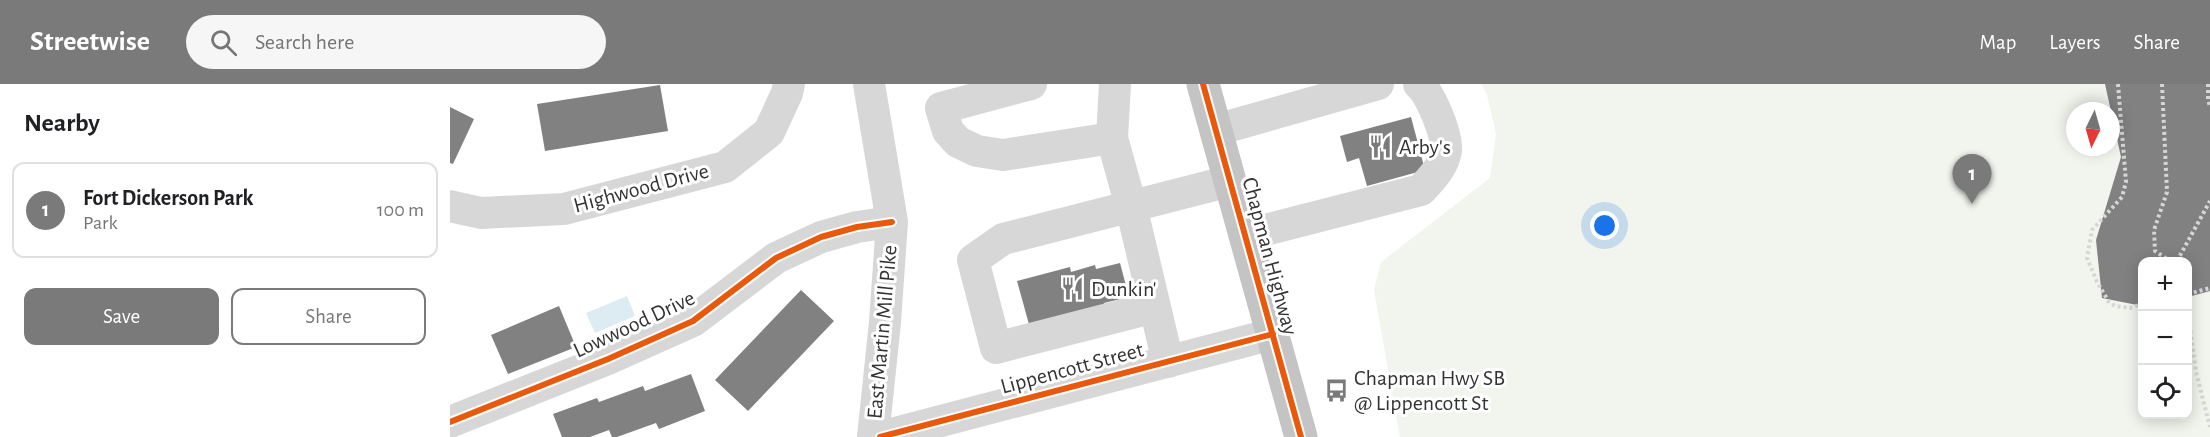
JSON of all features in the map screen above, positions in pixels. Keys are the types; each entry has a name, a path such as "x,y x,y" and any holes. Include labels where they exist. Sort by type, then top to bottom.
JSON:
{"highway":[{"name":"Chapman Highway","path":"1203,84 1301,437"}],"street":[{"name":"Highwood Drive","path":"450,206 481,213 564,209 725,166 769,132 788,93 789,84"},
{"name":"East Martin Mill Pike","path":"869,84 892,222 885,322 873,437"},
{"path":"1031,84 941,108 948,131 958,142 977,151 1003,155 1112,138"},
{"path":"1114,84 1112,138 1131,206 1168,362"},
{"path":"1216,130 1378,84"},
{"path":"1245,235 1421,190 1438,172 1446,149 1436,108 1426,90 1419,84"},
{"path":"1155,307 996,348 973,260 1003,239 1230,181"},
{"name":"Lowwood Drive","path":"450,422 608,359 693,321 776,258 821,237 857,227 892,222"},
{"name":"Lippencott Street","path":"880,437 1273,334"}],"path":[{"path":"2118,84 2126,182 2122,197 2092,230 2087,258 2109,302 2115,306 2130,308 2138,305"},
{"path":"2162,84 2167,192 2154,230 2155,251 2164,257"},
{"path":"2208,84 2210,106"},
{"path":"2179,257 2210,201"},
{"path":"2192,293 2210,288"},
{"path":"2192,346 2210,427"}],"shaded area":[{"path":"1481,84 2210,84 2210,437 1400,437 1374,290 1381,262 1490,178 1496,134 1487,95"},
{"path":"627,296 635,316 595,333 586,313"}],"building":[{"path":"2105,84 2210,84 2210,291 2192,296 2192,257 2138,257 2138,305 2102,298 2096,240 2121,157 2120,102 2109,102"},
{"path":"660,85 668,131 545,151 537,104"},
{"path":"450,107 474,119 453,164 450,163"},
{"name":"Arby's","path":"1411,117 1425,170 1367,186 1359,158 1347,162 1340,136"},
{"name":"Dunkin'","path":"1120,263 1129,297 1104,303 1105,308 1030,328 1017,281 1070,267 1071,272 1095,265 1096,269"},
{"path":"801,290 834,321 748,411 715,380"},
{"path":"559,306 576,347 508,374 491,335"},
{"path":"691,374 705,411 659,429 656,423 617,437 612,437 609,430 590,437 562,437 553,414 597,398 599,402 643,386 645,391"}],"cycle path":[{"path":"1203,84 1301,437"},
{"path":"450,422 608,359 693,321 776,258 821,237 857,227 892,222"},
{"path":"880,437 1273,334"}],"place":[{"name":"Arby's","path":"1381,147"},
{"name":"Fort Dickerson Park","path":"1972,204"},
{"name":"Dunkin'","path":"1073,289"},
{"name":"Chapman Hwy SB @ Lippencott St","path":"1336,391"}]}
